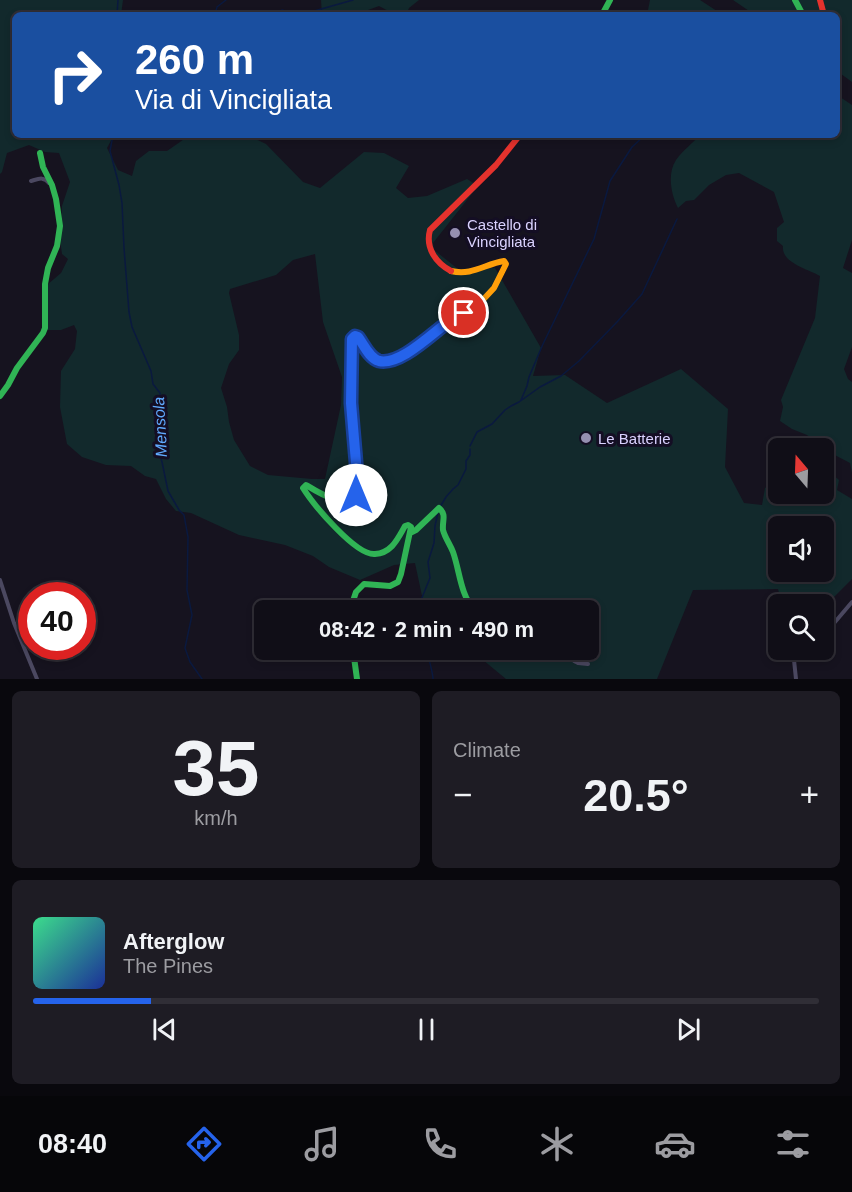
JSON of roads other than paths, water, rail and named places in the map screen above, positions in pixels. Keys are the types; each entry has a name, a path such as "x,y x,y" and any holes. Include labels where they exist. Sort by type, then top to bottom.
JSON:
{"street":[{"path":"352,600 357,590 364,584 390,586 398,582 411,527 405,526 391,548 382,553 371,554 355,545 327,518 303,488 306,485 336,500 351,499 358,492 351,403 352,339 355,336 358,337 371,356 379,361 396,358 406,354 452,319 475,308 493,291 506,264 504,261 467,273 453,273 441,265 432,253 428,244 428,234 432,224 442,219 496,165 518,138"},
{"path":"0,396 16,368 44,333 45,328 45,284 48,268 57,246 60,216 40,153"},
{"path":"31,181 43,178 52,185"},
{"path":"409,533 416,530 440,508 445,514 443,527 454,555 462,593 466,600"},
{"path":"0,580 14,623 37,679"},
{"path":"834,623 852,602"},
{"path":"354,660 357,679"},
{"path":"574,660 588,664"},
{"path":"794,660 796,679"}],"waterway":[{"path":"117,12 118,0"},
{"path":"216,12 217,7 226,0"},
{"path":"311,12 353,0"},
{"path":"279,12 282,10 289,12"},
{"name":"Mensola","path":"112,138 110,151 122,203 129,312 132,327 151,371 153,384 160,393 161,424 158,448 168,491 184,515 188,537 187,590 192,615 185,648 190,662 202,679"},
{"path":"521,400 543,344 594,239 610,181 632,147 642,138"},
{"path":"470,446 477,432 492,424 505,410 561,376 617,322 642,294 677,219"},
{"path":"440,507 458,485 466,469 470,449"},
{"path":"421,600 430,578 428,562 434,543 438,512"},
{"path":"429,660 433,679"}],"place":[{"name":"Castello di Vincigliata","path":"455,233"},
{"name":"Le Batterie","path":"586,438"}]}
